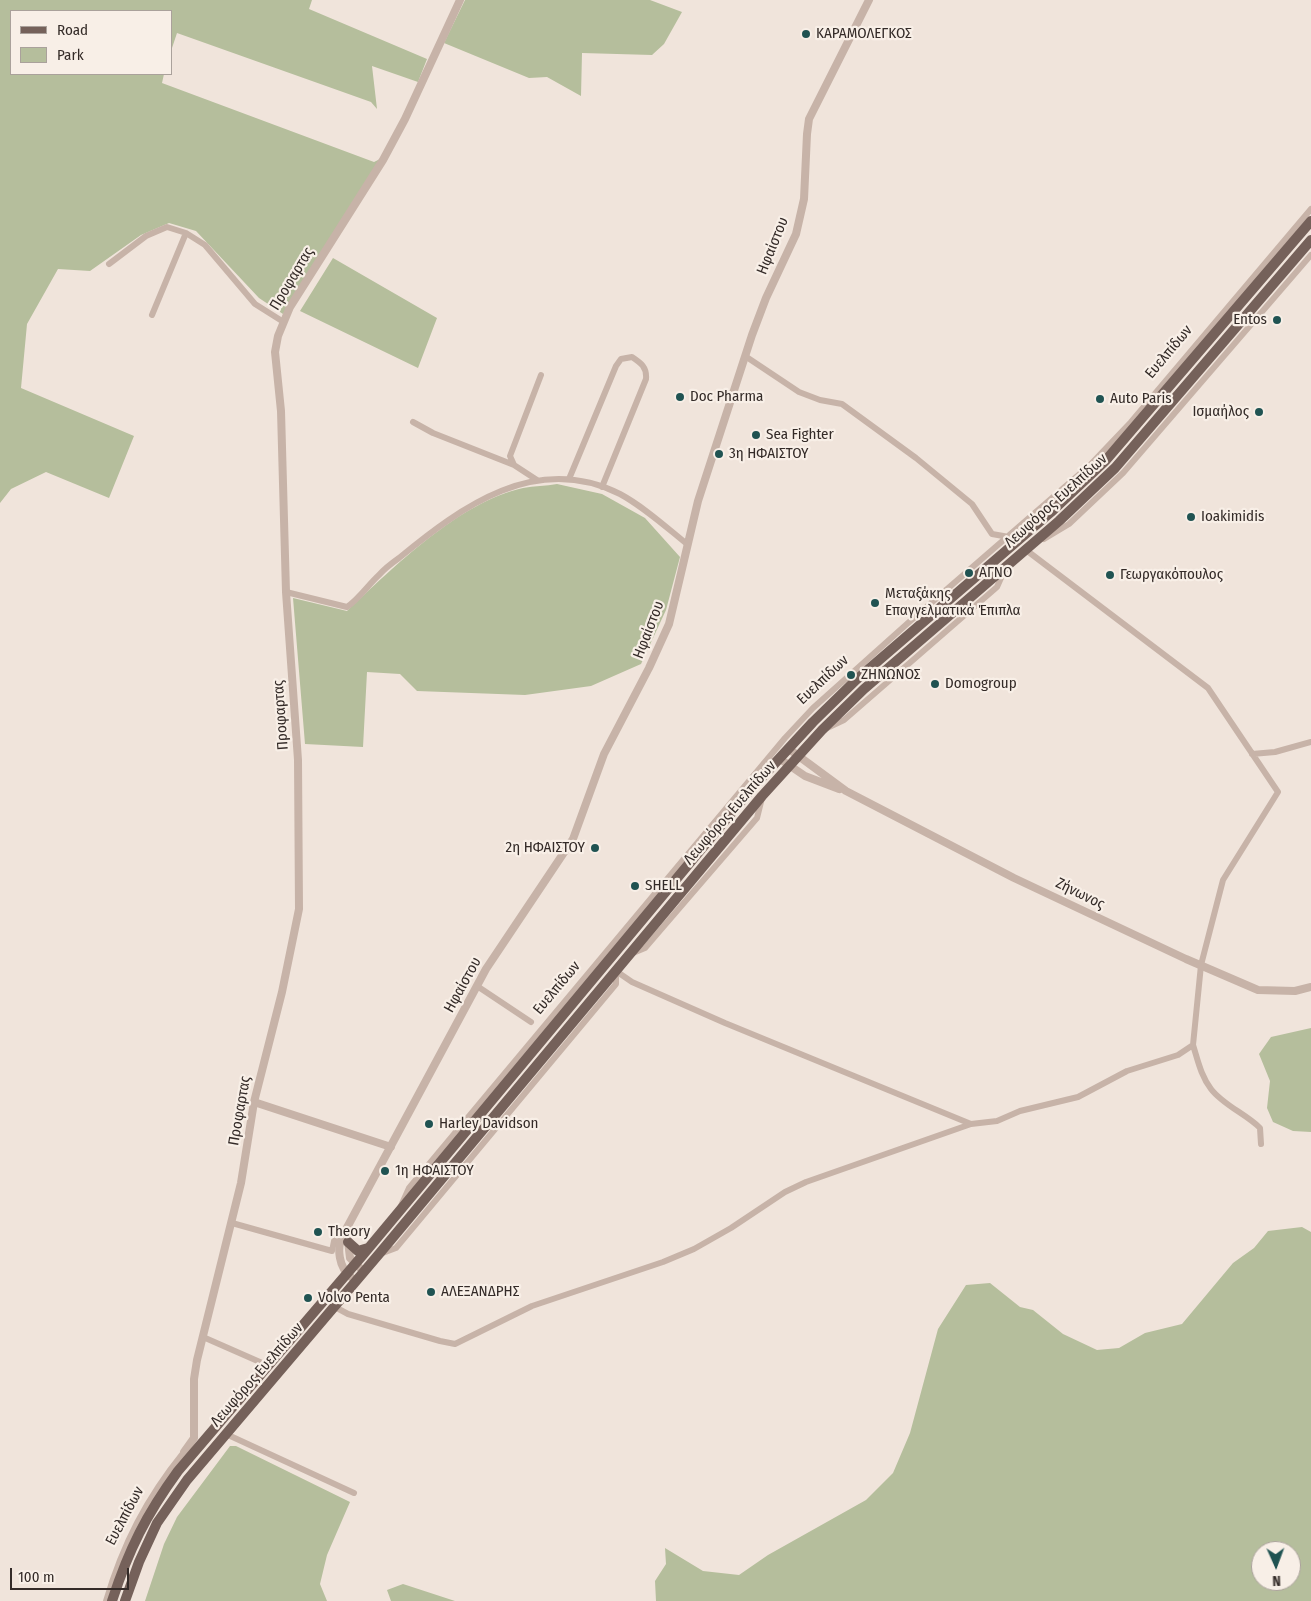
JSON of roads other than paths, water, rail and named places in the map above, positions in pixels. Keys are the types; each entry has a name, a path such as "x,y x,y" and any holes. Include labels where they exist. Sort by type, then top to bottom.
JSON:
{"main road":[{"name":"Λεωφόρος Ευελπίδων","path":"112,1601 136,1536 154,1498 186,1455 269,1366 398,1212 520,1060 724,817 832,702 910,627 1080,486 1124,440 1159,394 1240,298 1311,221"},
{"name":"Λεωφόρος Ευελπίδων","path":"125,1601 139,1562 157,1523 187,1480 357,1281 630,954 693,886 762,796 822,730 892,663 1026,550 1115,468 1190,389 1311,240"},
{"path":"346,1235 358,1251 368,1248"}],"street":[{"name":"Προφαρτας","path":"186,1455 194,1438 194,1378 241,1183 254,1102 282,992 299,908 298,760 286,592 282,411 275,352 282,322 383,160 405,119 460,0"},
{"name":"Ηφαίστου","path":"343,1278 340,1249 346,1235 477,986 573,839 604,754 647,673 669,624 698,501 745,356 763,306 796,234 804,199 806,134 811,115 869,0"},
{"path":"1240,298 1311,209"},
{"path":"108,264 146,236 167,227 186,233 204,245 255,304 282,322"},
{"path":"152,315 186,233"},
{"path":"1190,389 1311,255"},
{"path":"745,356 799,392 820,400 842,404 916,458 972,504 992,534 1009,537"},
{"path":"569,479 616,366 621,359 632,357 642,364 647,372 646,378 602,487"},
{"path":"514,465 510,456 513,445 541,375"},
{"name":"Ευελπίδων","path":"724,817 785,738 812,708 910,627 1090,465 1159,394"},
{"path":"413,422 441,436 514,465 537,480"},
{"path":"286,592 347,607 380,573 447,520 477,500 537,480 569,479 602,487 631,500 687,544"},
{"path":"1026,550 1208,688 1278,792 1222,880 1201,965 1193,1045 1200,1070 1212,1091 1249,1116 1260,1128 1261,1144"},
{"path":"1252,754 1275,752 1311,742"},
{"path":"788,749 846,792"},
{"path":"780,759 789,767 823,784 846,792"},
{"name":"Ζήνωνος","path":"846,792 1014,878 1258,990 1295,991 1311,986"},
{"path":"616,971 632,982 725,1023 971,1124"},
{"path":"477,986 531,1022"},
{"path":"335,1307 348,1314 455,1344 532,1306 663,1262 694,1249 731,1228 785,1192 806,1182 971,1124 997,1121 1020,1111 1078,1096 1128,1071 1178,1055 1193,1045"},
{"path":"254,1102 391,1147"},
{"path":"232,1223 332,1251 334,1241 346,1235 350,1258 364,1272"},
{"path":"343,1278 357,1281"},
{"path":"204,1337 269,1366"},
{"path":"226,1434 354,1493"},
{"name":"Ευελπίδων","path":"106,1601 126,1543 154,1498"}],"place":[{"name":"ΚΑΡΑΜΟΛΕΓΚΟΣ","path":"806,34"},
{"name":"Entos","path":"1277,320"},
{"name":"Doc Pharma","path":"680,397"},
{"name":"Auto Paris","path":"1100,399"},
{"name":"Ισμαήλος","path":"1259,412"},
{"name":"Sea Fighter","path":"756,435"},
{"name":"3η ΗΦΑΙΣΤΟΥ","path":"719,454"},
{"name":"Ioakimidis","path":"1191,517"},
{"name":"ΑΓΝΟ","path":"969,573"},
{"name":"Γεωργακόπουλος","path":"1110,575"},
{"name":"Μεταξάκης Επαγγελματικά Έπιπλα","path":"875,603"},
{"name":"ΖΗΝΩΝΟΣ","path":"851,675"},
{"name":"Domogroup","path":"935,684"},
{"name":"2η ΗΦΑΙΣΤΟΥ","path":"595,848"},
{"name":"SHELL","path":"635,886"},
{"name":"Harley Davidson","path":"429,1124"},
{"name":"1η ΗΦΑΙΣΤΟΥ","path":"385,1171"},
{"name":"Theory","path":"318,1232"},
{"name":"ΑΛΕΞΑΝΔΡΗΣ","path":"431,1292"},
{"name":"Volvo Penta","path":"308,1298"}]}
